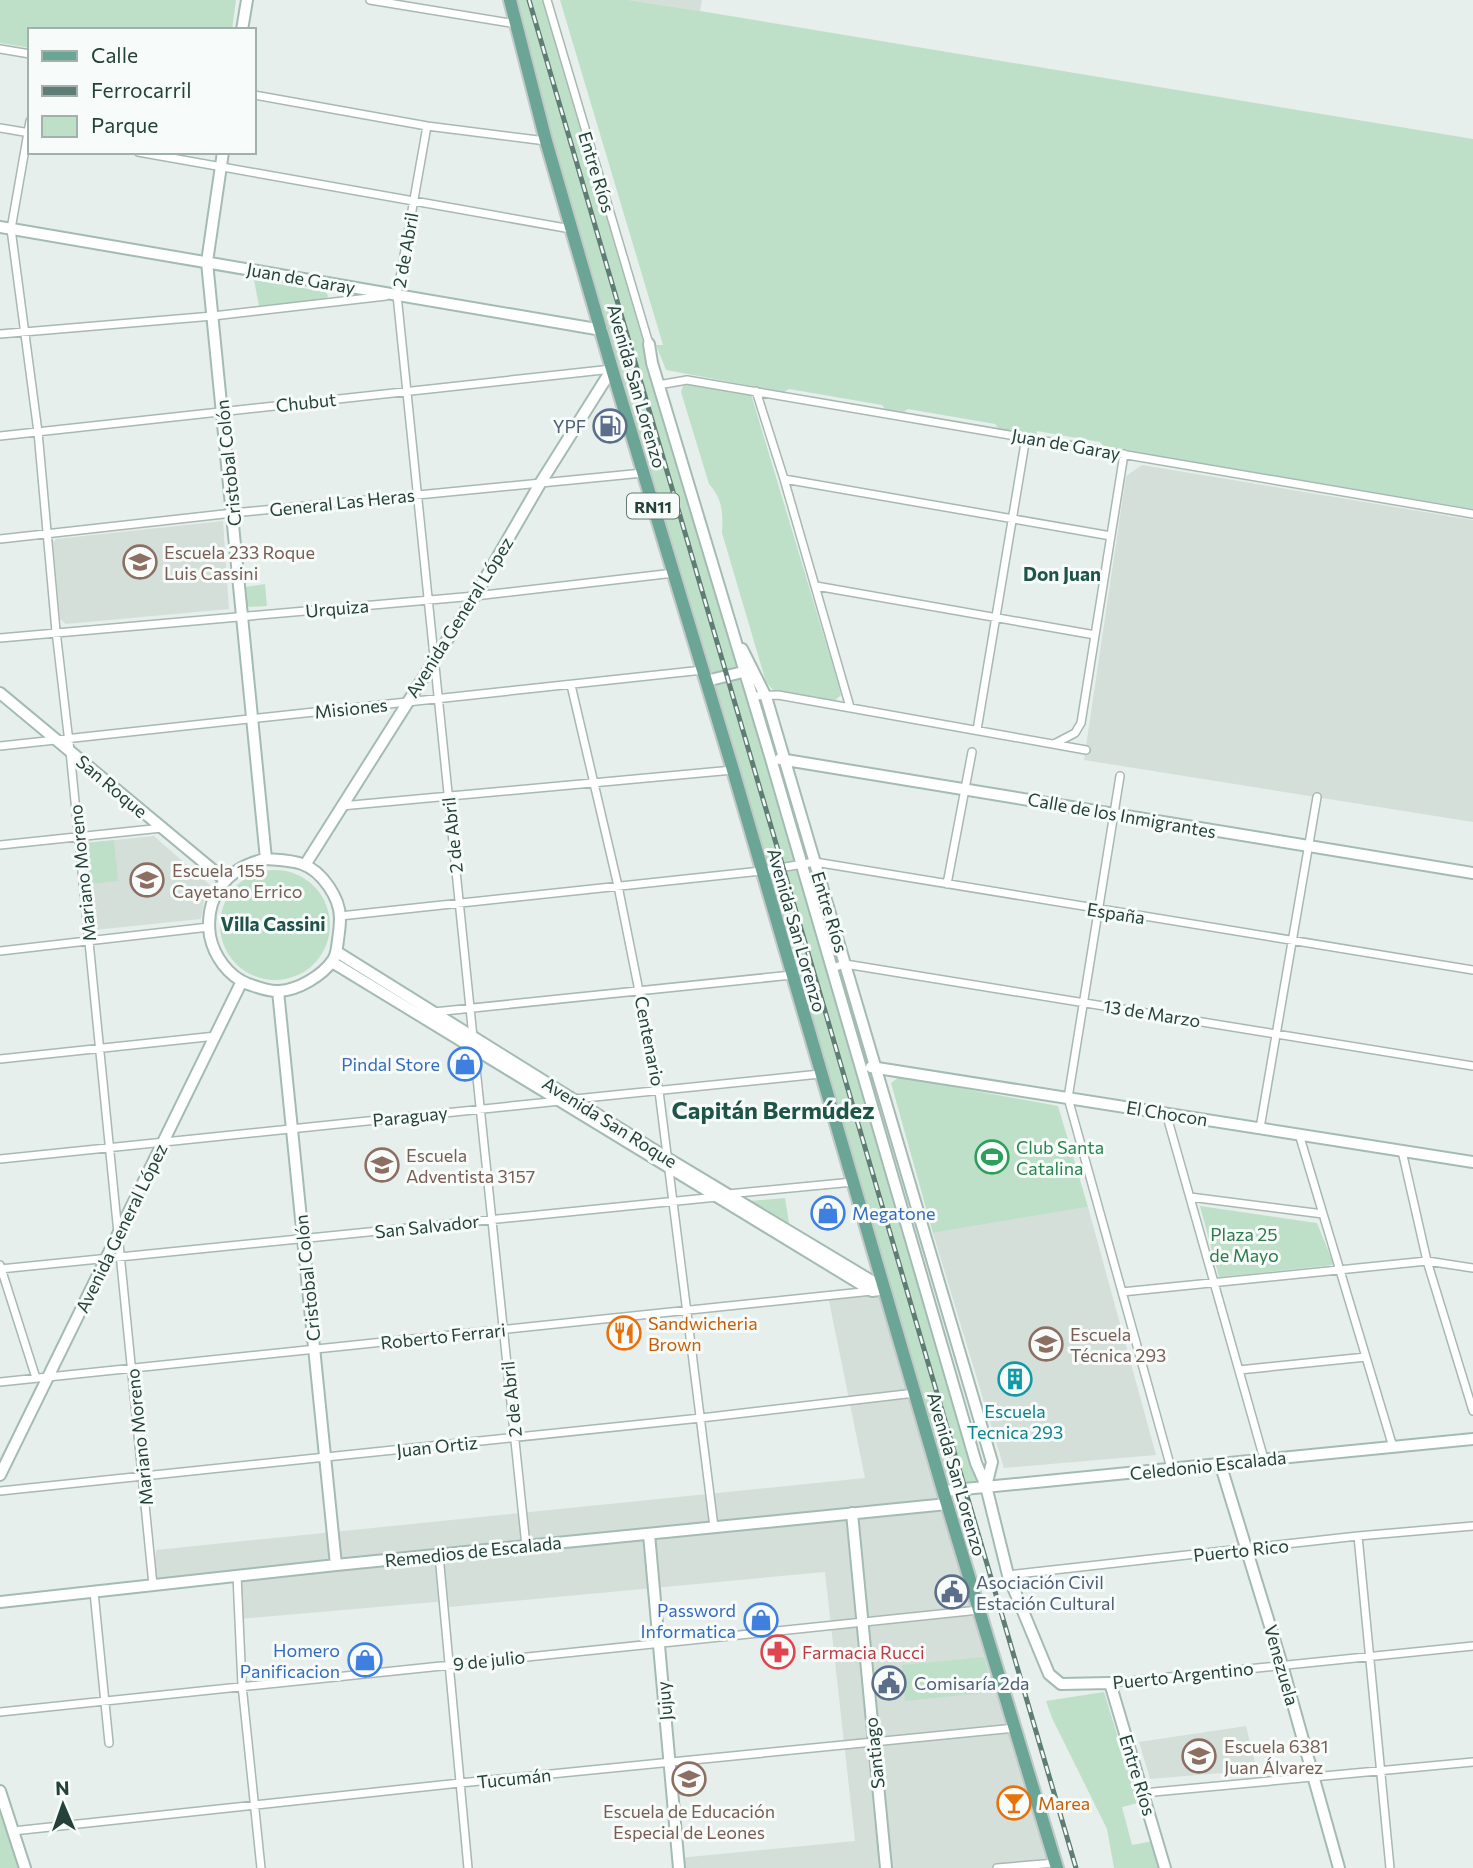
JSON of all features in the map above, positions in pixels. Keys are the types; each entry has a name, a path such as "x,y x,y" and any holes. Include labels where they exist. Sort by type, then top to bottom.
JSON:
{"main road":[{"name":"Avenida San Lorenzo","path":"510,0 546,141 612,369 853,1182 879,1290 915,1393 1056,1865"}],"street":[{"path":"242,28 247,0"},
{"path":"370,0 516,24"},
{"name":"Entre Ríos","path":"547,0 649,344 650,356 662,384 748,671 752,696 976,1463 986,1486 1008,1575 1049,1674 1061,1684"},
{"path":"0,49 28,54"},
{"path":"256,95 428,125 546,141"},
{"name":"2 de Abril","path":"428,125 397,295 526,1546"},
{"path":"0,128 28,133"},
{"path":"28,137 4,229 26,331 38,432 56,631 62,739"},
{"path":"149,154 573,229"},
{"name":"Cristobal Colón","path":"223,154 206,262 214,316 266,859"},
{"name":"Juan de Garay","path":"4,229 602,330"},
{"path":"0,334 214,316 397,295"},
{"name":"Chubut","path":"0,436 612,369"},
{"name":"Avenida General López","path":"304,865 475,596 541,482 612,369"},
{"name":"Juan de Garay","path":"662,384 687,380 756,391 1473,514"},
{"path":"756,391 850,707"},
{"path":"977,730 1026,438"},
{"path":"1054,744 1075,733 1081,723 1124,454"},
{"name":"General Las Heras","path":"0,539 417,494 643,473"},
{"path":"784,479 1111,536"},
{"name":"Urquiza","path":"0,638 475,596 674,573"},
{"path":"816,586 1095,635"},
{"path":"704,676 748,671"},
{"name":"Entre Ríos","path":"748,671 764,694 992,1462 986,1486"},
{"name":"Misiones","path":"0,746 571,685 704,676"},
{"name":"Centenario","path":"571,685 618,886 659,1091 714,1527"},
{"name":"San Roque","path":"0,693 62,739 70,751 225,880"},
{"path":"752,696 764,694 850,707 1086,750"},
{"name":"Mariano Moreno","path":"70,751 153,1586"},
{"path":"947,884 972,752"},
{"name":"Calle de los Inmigrantes","path":"771,759 1473,873"},
{"path":"340,806 733,770"},
{"path":"1120,776 1068,1098 1171,1468"},
{"path":"1260,1128 1317,797"},
{"path":"0,845 162,828"},
{"path":"285,860 304,865 320,876 332,891 340,916 334,957 320,973 303,984 278,991 242,981 223,966 212,947 209,927 213,900 225,880 250,862 285,860"},
{"name":"España","path":"340,916 761,871 815,862 1473,970"},
{"path":"0,951 209,927"},
{"name":"Avenida San Roque","path":"334,957 431,1012 559,1101 879,1290"},
{"name":"Avenida San Roque","path":"334,957 416,1014 575,1099 668,1163"},
{"name":"13 de Marzo","path":"832,968 845,964 1473,1066"},
{"path":"416,1014 792,975"},
{"name":"Avenida General López","path":"0,1475 42,1378 119,1234 242,981"},
{"name":"Cristobal Colón","path":"278,991 336,1565"},
{"path":"0,1059 216,1036"},
{"name":"El Chocon","path":"861,1069 875,1066 1473,1162"},
{"name":"Paraguay","path":"0,1158 820,1074"},
{"path":"1166,1113 1264,1459"},
{"path":"1299,1134 1393,1447"},
{"path":"1402,1151 1427,1261 1473,1411"},
{"name":"San Salvador","path":"0,1268 853,1182"},
{"path":"1190,1197 1323,1214"},
{"path":"908,1229 922,1225"},
{"path":"1122,1292 1427,1261 1473,1268"},
{"path":"0,1268 42,1378"},
{"name":"Roberto Ferrari","path":"0,1382 879,1290"},
{"path":"939,1336 954,1333"},
{"path":"1239,1370 1366,1357"},
{"name":"Juan Ortiz","path":"0,1491 915,1393"},
{"name":"Celedonio Escalada","path":"945,1497 986,1486 1473,1439"},
{"name":"Venezuela","path":"1220,1463 1282,1665 1339,1868"},
{"name":"Remedios de Escalada","path":"0,1602 852,1513 945,1497"},
{"name":"Santiago","path":"852,1513 886,1868"},
{"name":"Puerto Rico","path":"1008,1575 1358,1536 1473,1526"},
{"name":"Jujuy","path":"649,1534 679,1868"},
{"path":"1358,1536 1390,1868"},
{"path":"439,1555 447,1665 468,1868"},
{"path":"237,1576 242,1685 261,1868"},
{"path":"94,1592 109,1743"},
{"name":"9 de julio","path":"0,1712 979,1609"},
{"name":"Puerto Argentino","path":"1061,1684 1110,1683 1473,1646"},
{"name":"Entre Ríos","path":"1110,1683 1165,1868"},
{"name":"Tucumán","path":"13,1831 1015,1728"},
{"path":"1143,1793 1473,1762"},
{"path":"0,1791 25,1868"},
{"path":"997,1868 1056,1865"}],"shaded area":[{"path":"629,0 702,0 700,11"},
{"path":"1142,465 1473,520 1473,822 1084,760 1126,476"},
{"name":"Escuela 233 Roque Luis Cassini","path":"223,521 229,609 66,624 60,619 53,542 56,539"},
{"name":"Escuela 155 Cayetano Errico","path":"154,836 210,885 205,895 201,919 94,930 86,843"},
{"name":"Escuela Técnica 293","path":"1088,1207 1156,1455 1004,1468 933,1233"},
{"path":"885,1289 1057,1868 679,1868 679,1858 855,1841 825,1572 449,1607 447,1601 239,1619 237,1576 153,1585 156,1550 865,1478 828,1296"},
{"name":"Escuela 6381 Juan Álvarez","path":"1246,1726 1257,1770 1150,1779 1139,1742"}],"green space":[{"path":"0,0 236,0 232,28 28,28 28,48 0,43"},
{"path":"510,0 547,0 986,1486 944,1491"},
{"path":"560,0 629,0 1473,139 1473,509 1104,447 1100,442 1037,431 1036,435 998,428 995,424 908,409 904,412 885,409 882,405 789,389 784,392 666,370 656,345 663,345"},
{"path":"254,280 326,292 328,296 327,299 259,306"},
{"path":"690,383 751,394 838,683 841,695 833,702 775,692 766,682 722,533 720,501 709,484 681,392 683,386"},
{"path":"265,584 267,606 249,607 245,587"},
{"path":"114,840 118,881 90,884 86,843"},
{"path":"275,870 296,874 314,886 326,904 330,925 326,946 314,964 296,976 275,980 254,976 236,964 224,946 220,925 224,904 236,886 254,874"},
{"name":"Club Santa Catalina","path":"899,1077 1058,1106 1088,1207 933,1233 891,1083"},
{"path":"785,1198 790,1229 749,1201"},
{"name":"Plaza 25 de Mayo","path":"1200,1206 1317,1223 1334,1265 1219,1277"},
{"path":"984,1657 994,1692 905,1701 902,1665"},
{"path":"1104,1692 1138,1803 1122,1807 1132,1845 1153,1841 1160,1868 1114,1868 1107,1829 1046,1701"},
{"path":"0,1791 25,1868 0,1868"}],"railway":[{"path":"529,0 1076,1868"}],"place":[{"name":"YPF","path":"610,426"},
{"name":"Escuela 233 Roque Luis Cassini","path":"140,562"},
{"name":"Escuela 155 Cayetano Errico","path":"147,880"},
{"name":"Pindal Store","path":"465,1064"},
{"name":"Club Santa Catalina","path":"992,1157"},
{"name":"Escuela Adventista 3157","path":"382,1165"},
{"name":"Megatone","path":"828,1213"},
{"name":"Sandwicheria Brown","path":"624,1333"},
{"name":"Escuela Técnica 293","path":"1046,1344"},
{"name":"Escuela Tecnica 293","path":"1015,1379"},
{"name":"Asociación Civil Estación Cultural","path":"952,1592"},
{"name":"Password Informatica","path":"761,1620"},
{"name":"Farmacia Rucci","path":"778,1652"},
{"name":"Homero Panificacion","path":"365,1660"},
{"name":"Comisaría 2da","path":"889,1683"},
{"name":"Escuela 6381 Juan Álvarez","path":"1199,1756"},
{"name":"Escuela de Educación Especial de Leones","path":"689,1779"},
{"name":"Marea","path":"1014,1803"}],"district":[{"name":"Don Juan","path":"1062,573"},
{"name":"Villa Cassini","path":"273,923"},
{"name":"Capitán Bermúdez","path":"773,1109"}]}
